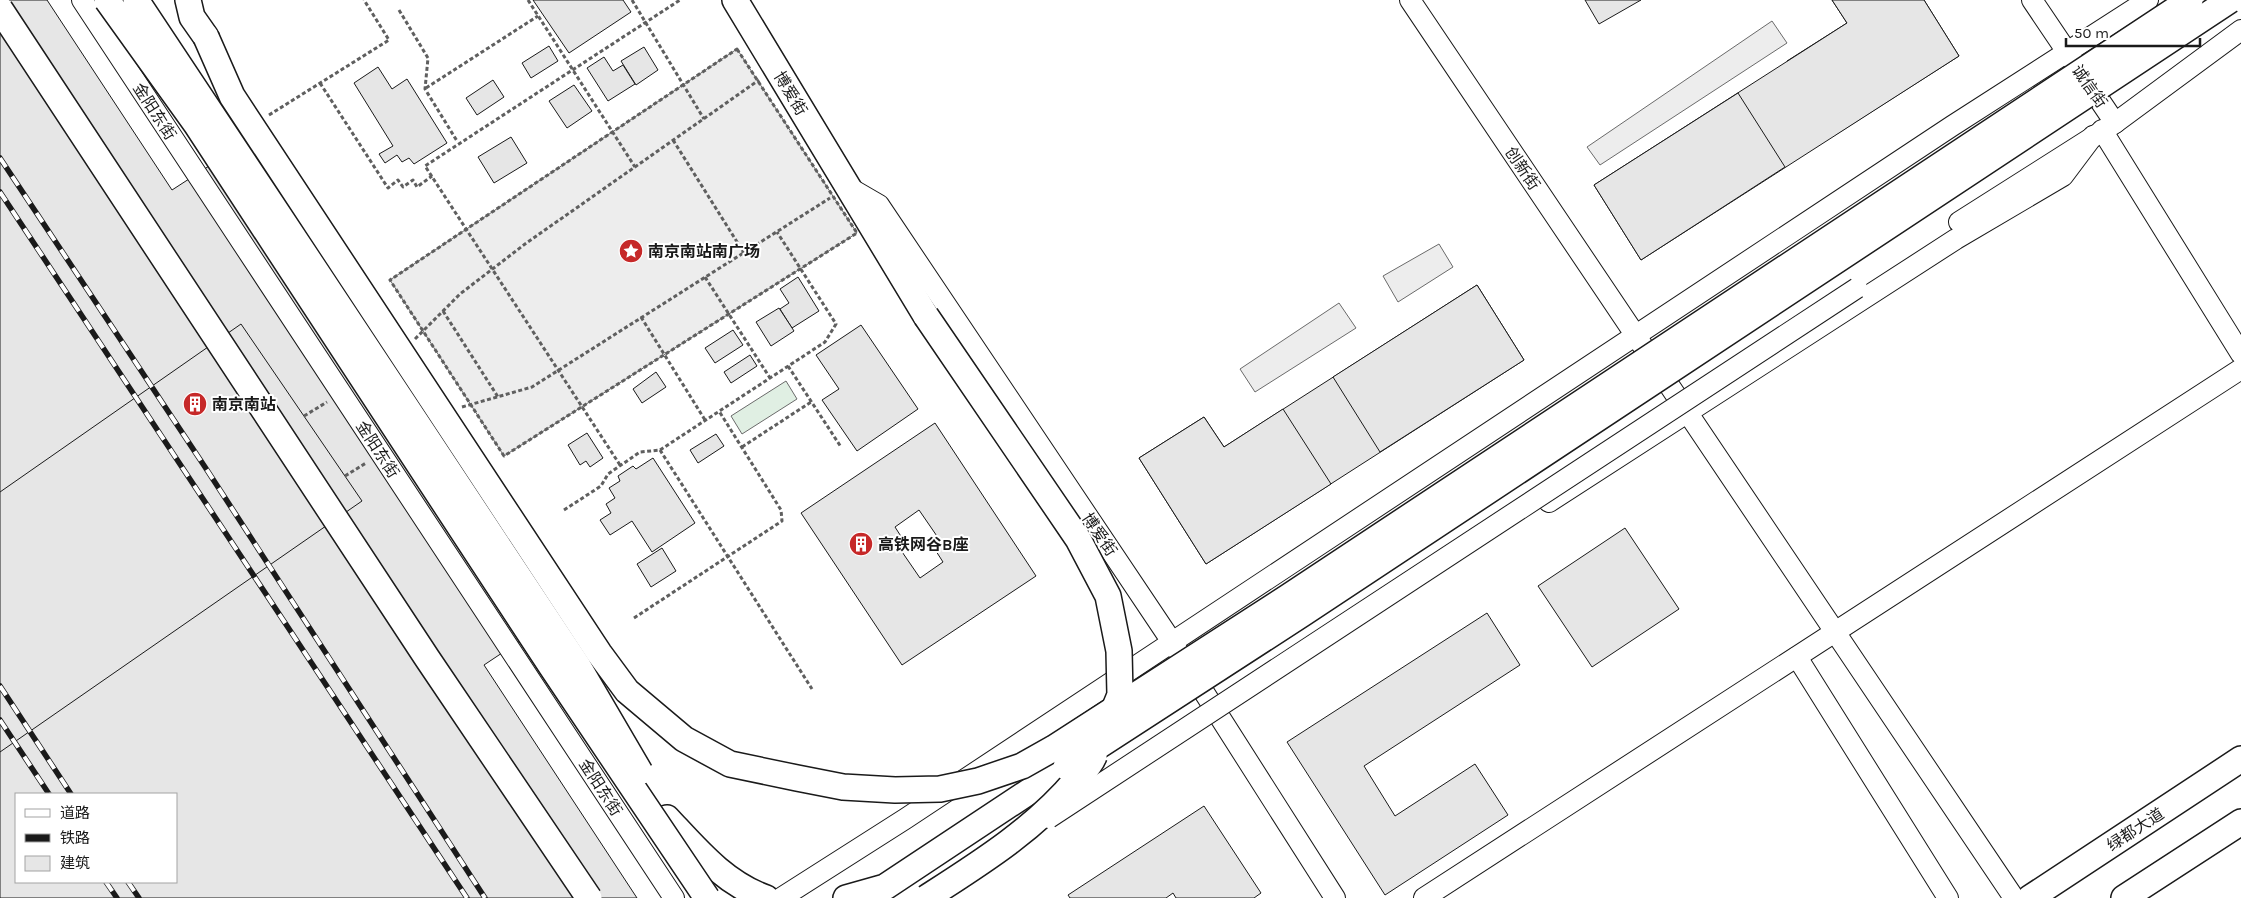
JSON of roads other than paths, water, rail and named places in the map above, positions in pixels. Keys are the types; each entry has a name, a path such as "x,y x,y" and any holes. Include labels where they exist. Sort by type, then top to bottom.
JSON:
{"main road":[{"path":"107,0 164,78 578,706 707,898"},
{"path":"188,0 192,16 206,37 232,96 593,645 627,691 684,739 730,764 843,786 895,790 940,789 978,781 1022,766 1054,748 1288,597 2190,0"},
{"path":"198,0 206,37"},
{"name":"博爱街","path":"735,0 840,191 1078,539 1108,596 1119,651 1120,695 1092,761 1066,793 1033,824 974,867 926,898"},
{"path":"846,898 885,887 1302,614 2230,0"},
{"path":"129,5 164,78"},
{"path":"129,5 578,666 667,818 711,865 738,887 766,898"},
{"path":"0,9 427,658 589,898"},
{"name":"绿都大道","path":"2030,898 2241,759"},
{"path":"2124,898 2241,822"}],"street":[{"name":"金阳东街","path":"82,0 674,898"},
{"name":"创新街","path":"1410,0 2014,898"},
{"name":"诚信街","path":"2032,0 2067,53 2103,130 2241,354"},
{"path":"781,898 905,819 1952,126 2148,0"},
{"path":"974,867 1857,288 2103,130 2241,30"},
{"path":"930,898 1956,239 2063,176 2103,130"},
{"name":"博爱街","path":"840,191 879,205 1172,642 1335,898"},
{"path":"1424,898 2241,369"},
{"path":"1797,657 1948,898"}],"railway":[{"path":"0,158 205,467 485,898"},
{"path":"0,192 467,898"},
{"path":"0,686 70,793"},
{"path":"0,720 48,793"},
{"path":"107,883 117,898"},
{"path":"129,883 139,898"}],"place":[{"name":"南京南站南广场","path":"631,251"},
{"name":"南京南站","path":"195,404"},
{"name":"高铁网谷B座","path":"861,544"}]}
